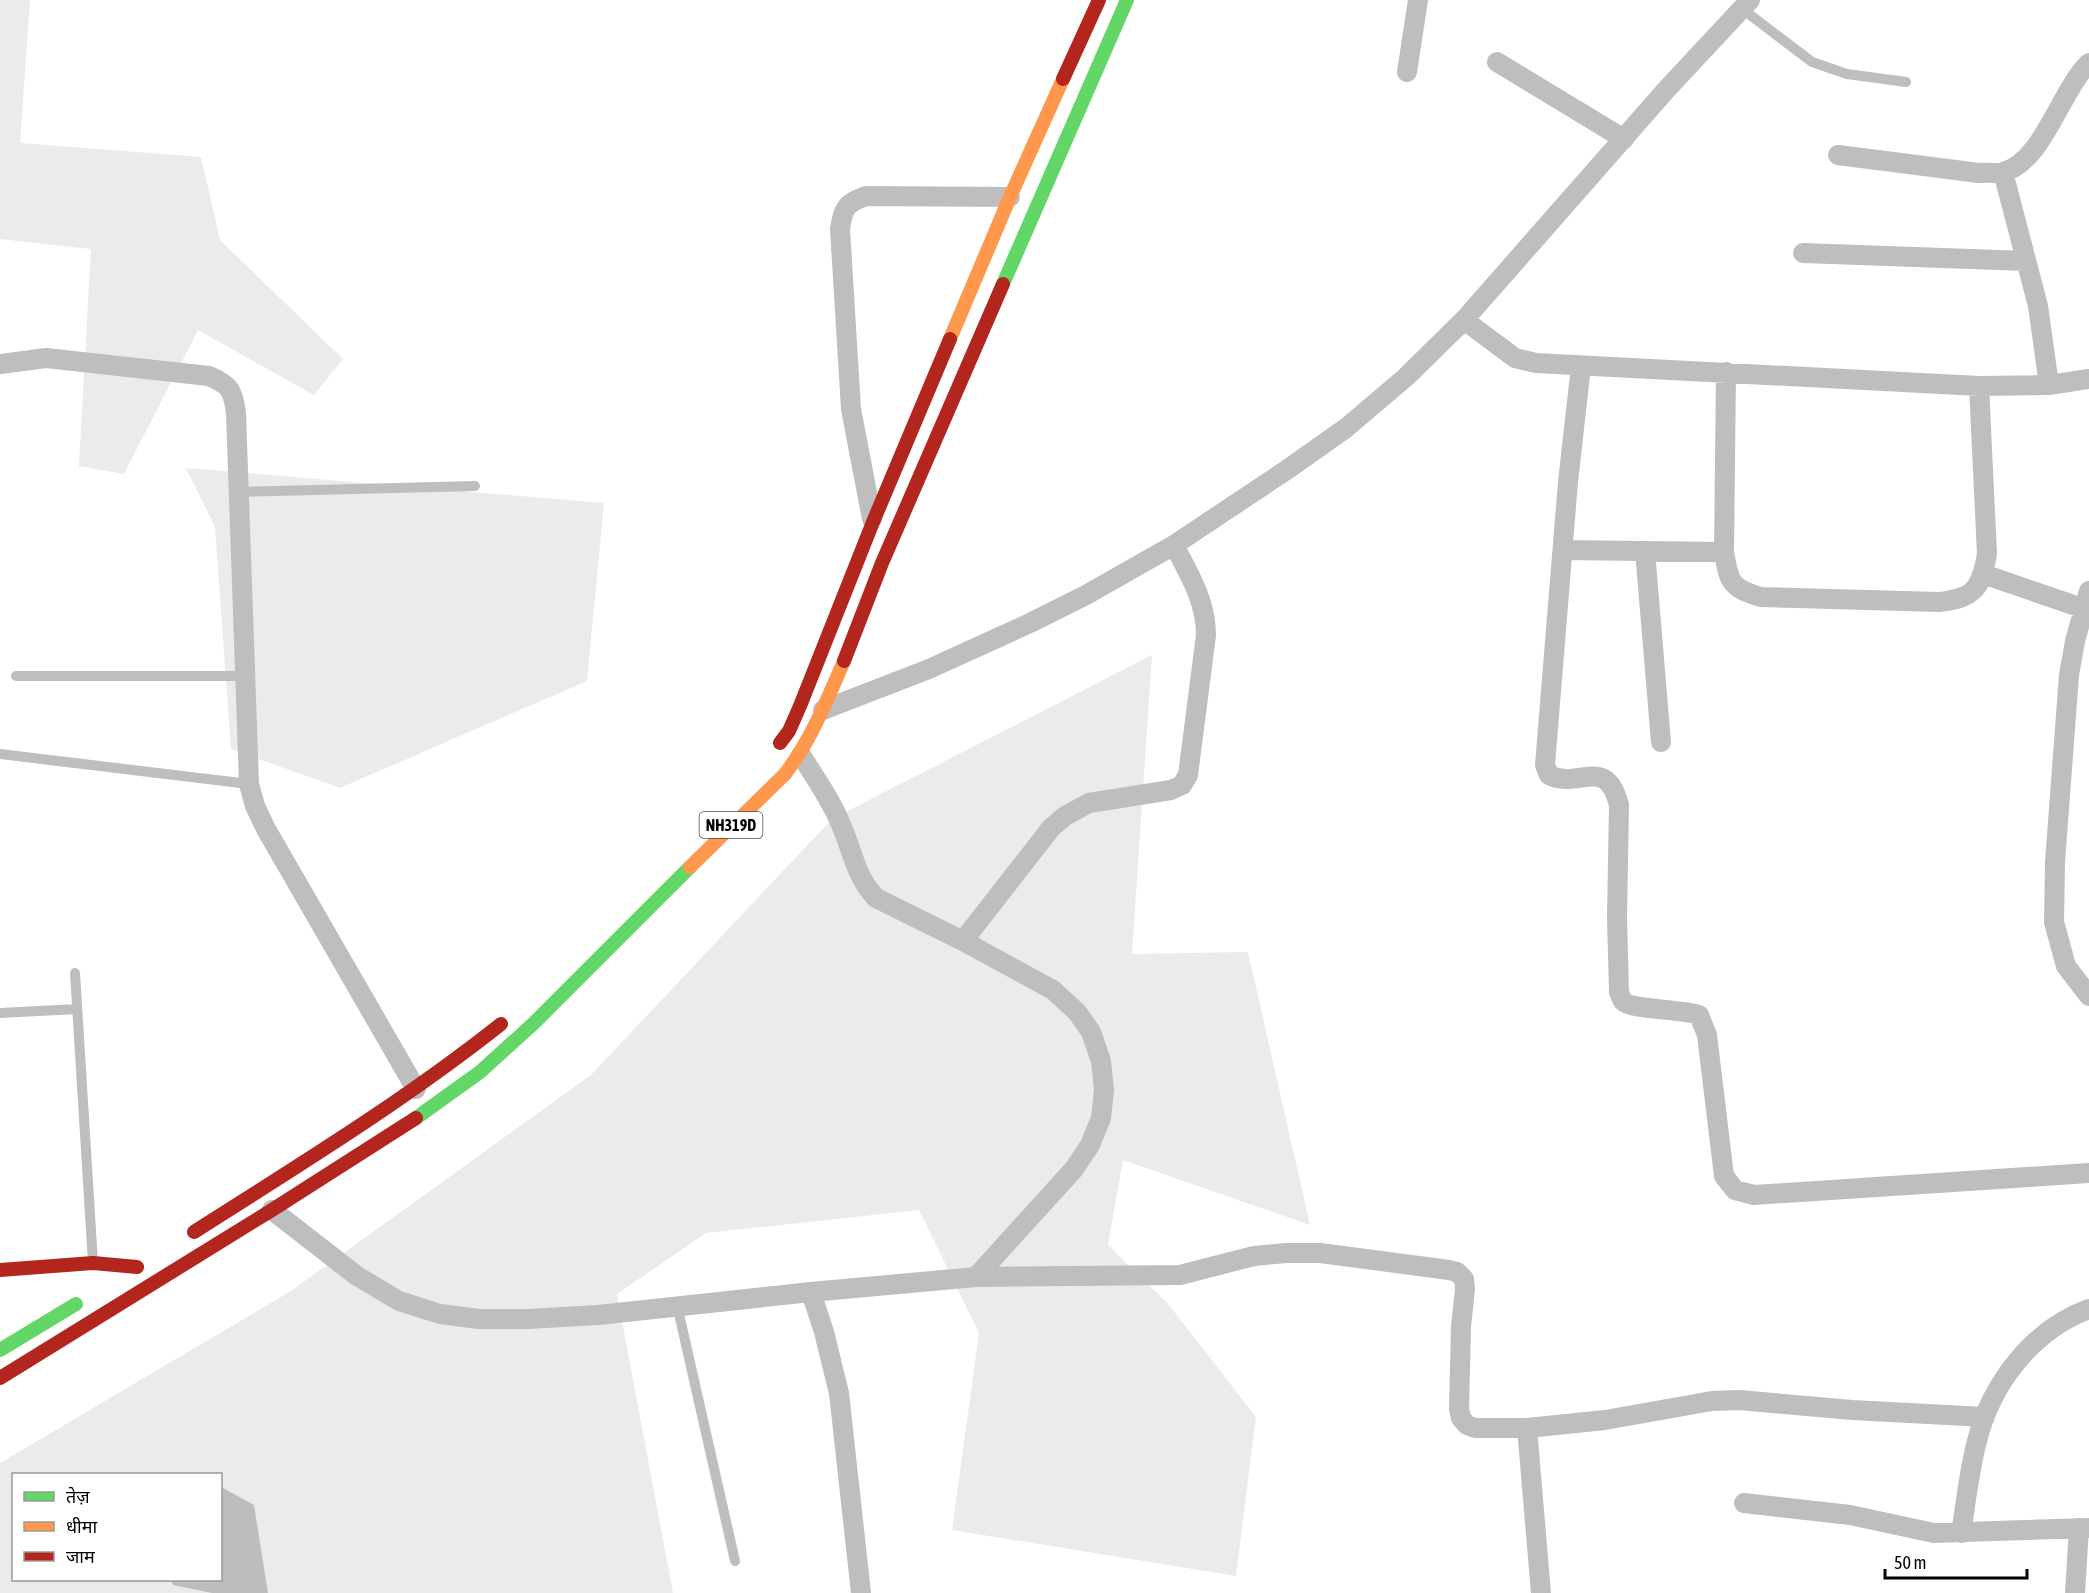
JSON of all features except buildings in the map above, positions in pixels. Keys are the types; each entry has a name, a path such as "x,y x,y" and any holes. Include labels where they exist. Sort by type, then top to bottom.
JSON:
{"main road":[{"path":"771,756 789,731 800,706 873,522 1010,196 1099,0"},
{"name":"NH319D","path":"0,1378 272,1210 428,1110 480,1072 534,1023 632,923 785,774 812,735 849,649 882,563 1127,0"},
{"path":"186,1237 416,1089 465,1054 514,1013"},
{"path":"0,1270 93,1263 142,1264 118,1279"},
{"path":"0,1350 88,1297"}],"street":[{"path":"1407,72 1418,0"},
{"path":"823,710 929,669 1086,595 1174,545 1346,428 1406,376 1464,320 1504,272 1745,4"},
{"path":"1497,62 1624,139"},
{"path":"1838,155 1979,173 2003,172 2022,162 2034,149 2081,71 2089,63"},
{"path":"2003,172 2040,318 2049,385"},
{"path":"873,522 851,409 840,229 842,213 852,201 866,196 1010,196"},
{"path":"1803,253 2026,261"},
{"path":"1464,320 1515,358 1536,363 1979,386 2049,385 2089,379"},
{"path":"0,364 46,358 209,375 224,382 233,394 236,413 249,784 255,806 266,829 416,1089"},
{"path":"1581,366 1545,765 1549,775 1558,779 1597,776 1609,782 1616,793 1619,805 1617,917 1619,992 1624,1002 1633,1006 1689,1011 1699,1015 1707,1035 1724,1176 1735,1190 1754,1195 2089,1173"},
{"path":"1726,372 1724,552 1728,577 1736,587 1761,597 1939,602 1958,600 1975,590 1983,574 1987,554 1979,386"},
{"path":"963,940 1051,828 1065,816 1089,803 1171,789 1182,785 1188,775 1206,635 1206,618 1195,585 1174,545"},
{"path":"1563,550 1724,552"},
{"path":"1645,551 1661,742"},
{"path":"1983,574 2087,600 2069,675 2055,862 2054,922 2066,966 2089,996"},
{"path":"801,754 834,808 856,869 865,887 876,898 963,940 1053,990 1077,1012 1090,1032 1101,1061 1104,1090 1101,1118 1090,1145 1074,1169 976,1277"},
{"path":"272,1210 357,1276 399,1301 440,1314 479,1319 598,1315 676,1305 976,1277 1180,1275 1254,1256 1320,1252 1449,1270 1457,1272 1464,1279 1466,1289 1461,1327 1459,1409 1461,1418 1467,1425 1475,1428 1527,1428 1605,1420 1712,1401 1739,1400 1852,1410 1985,1417"},
{"path":"811,1292 824,1332 839,1393 861,1593"},
{"path":"1961,1533 1977,1441 1985,1417 2004,1377 2027,1350 2052,1329 2089,1309"},
{"path":"1527,1428 1540,1593"},
{"path":"1744,1503 1850,1515 1934,1533 2084,1528 2075,1593"}],"lane":[{"path":"1745,4 1812,62 1846,74 1906,82"},
{"path":"238,492 475,486"},
{"path":"16,676 244,676"},
{"path":"0,754 249,784"},
{"path":"75,973 93,1263"},
{"path":"0,1014 77,1009"},
{"path":"676,1305 735,1561"}],"shaded area":[{"path":"0,0 30,0 20,143 201,157 220,240 343,359 314,395 198,330 124,474 79,466 91,249 0,239"},
{"path":"186,468 604,503 587,681 340,788 231,749 215,527"},
{"path":"1152,655 1132,954 1248,952 1310,1225 1123,1160 1108,1245 1169,1305 1256,1417 1236,1576 952,1530 979,1333 919,1210 706,1233 617,1294 673,1593 0,1593 0,1463 291,1291 591,1075 832,819"},
{"path":"222,1488 254,1505 268,1593 212,1593 173,1585 171,1581 222,1581"}],"traffic: fast":[{"path":"1003,284 1127,0"},
{"path":"416,1118 480,1072 534,1023 690,867"},
{"path":"0,1350 76,1304"}],"traffic: slow":[{"path":"950,339 1063,79"},
{"path":"690,867 785,774 811,734 844,661"}],"traffic: jam":[{"path":"1063,79 1099,0"},
{"path":"844,661 882,563 1003,284"},
{"path":"780,743 789,731 800,706 873,522 950,339"},
{"path":"194,1232 389,1106 501,1024"},
{"path":"0,1378 416,1118"},
{"path":"0,1270 93,1263 137,1267"}]}
